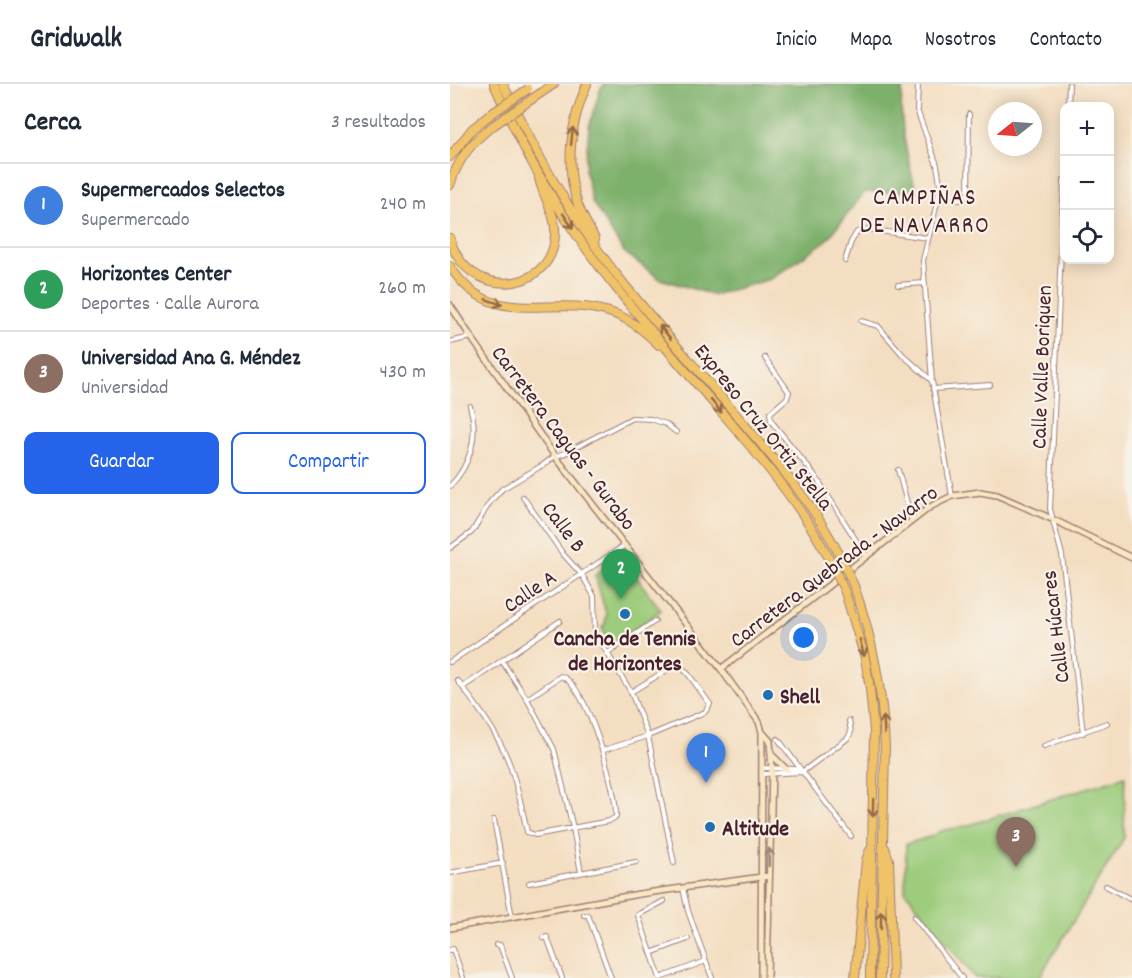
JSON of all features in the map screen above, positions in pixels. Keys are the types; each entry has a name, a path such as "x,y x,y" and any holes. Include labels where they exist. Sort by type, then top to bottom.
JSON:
{"highway":[{"name":"Expreso Cruz Ortiz Stella","path":"494,84 537,171 604,273 786,489 806,518 845,592 861,643 872,701 875,748 870,978"},
{"name":"Expreso Cruz Ortiz Stella","path":"503,84 546,171 599,252 798,487 825,528 854,586 872,643 882,704 885,748 880,978"},
{"path":"450,185 467,149 482,134 554,84"},
{"path":"587,84 573,128 571,170 579,206 595,238 599,252"},
{"path":"450,157 472,129 532,86"},
{"path":"450,238 454,251 464,266 487,281 504,284 533,274 548,257 556,234 554,219 541,188 537,171"},
{"path":"450,266 466,287 484,299 499,305 588,307 617,314 643,330 678,368 691,376"},
{"path":"883,840 889,860 893,978"},
{"path":"855,978 866,860 873,843"}],"main road":[{"name":"Carretera Caguas - Gurabo","path":"450,304 555,456 721,669 759,722 762,732 763,771 760,978"},
{"name":"Carretera Quebrada - Navarro","path":"721,669 930,507 952,496 980,492 997,495 1132,558"},
{"name":"Carretera Caguas - Gurabo","path":"762,732 770,741 772,754 766,978"},
{"path":"772,754 786,769"},
{"path":"450,928 682,887 769,876"}],"street":[{"path":"918,84 917,110 937,165 940,184 923,260 932,381 952,496"},
{"path":"1068,102 1069,84"},
{"path":"938,199 960,200 968,194 969,114"},
{"name":"Calle Valle Boriquen","path":"1052,519 1050,509 1064,210"},
{"path":"845,261 857,232 867,229 927,238"},
{"path":"898,285 924,283"},
{"path":"861,321 878,326 903,355 932,381"},
{"path":"450,342 471,337"},
{"path":"765,358 789,392 787,398 770,413 771,421 816,477 866,557"},
{"path":"933,389 990,385"},
{"path":"450,486 462,473 470,455 474,422 470,406"},
{"path":"450,548 472,532 490,501 502,489 555,456 632,418 651,419 666,424 676,432"},
{"path":"898,470 912,522"},
{"name":"Calle B","path":"523,497 563,554 582,574 594,596 595,633 631,692 648,736 674,863"},
{"name":"Calle Húcares","path":"1052,519 1062,555 1083,733"},
{"name":"Calle A","path":"450,662 625,545"},
{"path":"463,687 560,621"},
{"path":"608,653 656,621"},
{"path":"502,661 527,699 554,749 581,873"},
{"path":"604,750 648,736 705,712 710,704 678,663 631,692"},
{"path":"458,681 492,731 507,758 527,832 535,835 611,820 616,817 616,806 604,750 578,692 568,678 561,676 527,699"},
{"path":"763,771 802,772 848,738 851,732 849,721"},
{"path":"1044,746 1107,723"},
{"path":"778,739 851,836"},
{"path":"772,771 795,769 802,772"},
{"path":"494,820 513,918"},
{"path":"529,883 636,862"},
{"path":"450,873 503,863"},
{"path":"1106,886 1132,900"},
{"path":"682,887 711,978"},
{"path":"664,901 638,915 660,978 706,961"},
{"path":"584,915 588,915 611,978"},
{"path":"914,917 962,978"},
{"path":"543,938 547,937 562,978"},
{"path":"651,953 688,939"},
{"path":"496,945 500,945 512,978"},
{"path":"450,950 453,949 463,978"}],"green space":[{"path":"604,84 903,84 902,125 916,192 865,192 827,240 771,279 714,295 660,279 624,252 592,202 585,170 589,127 600,90"},
{"path":"621,557 661,610 612,647 605,637 602,626 605,625 606,613 595,575"},
{"path":"1125,776 1124,838 1039,978 975,978 905,891 906,844 933,836 940,831 966,826"}],"place":[{"name":"Horizontes Center","path":"621,599"},
{"name":"Cancha de Tennis de Horizontes","path":"625,614"},
{"name":"Shell","path":"768,695"},
{"name":"Supermercados Selectos","path":"706,783"},
{"name":"Altitude","path":"710,827"},
{"name":"Universidad Ana G. Méndez","path":"1016,867"}],"district":[{"name":"CAMPIÑAS DE NAVARRO","path":"925,210"}]}
